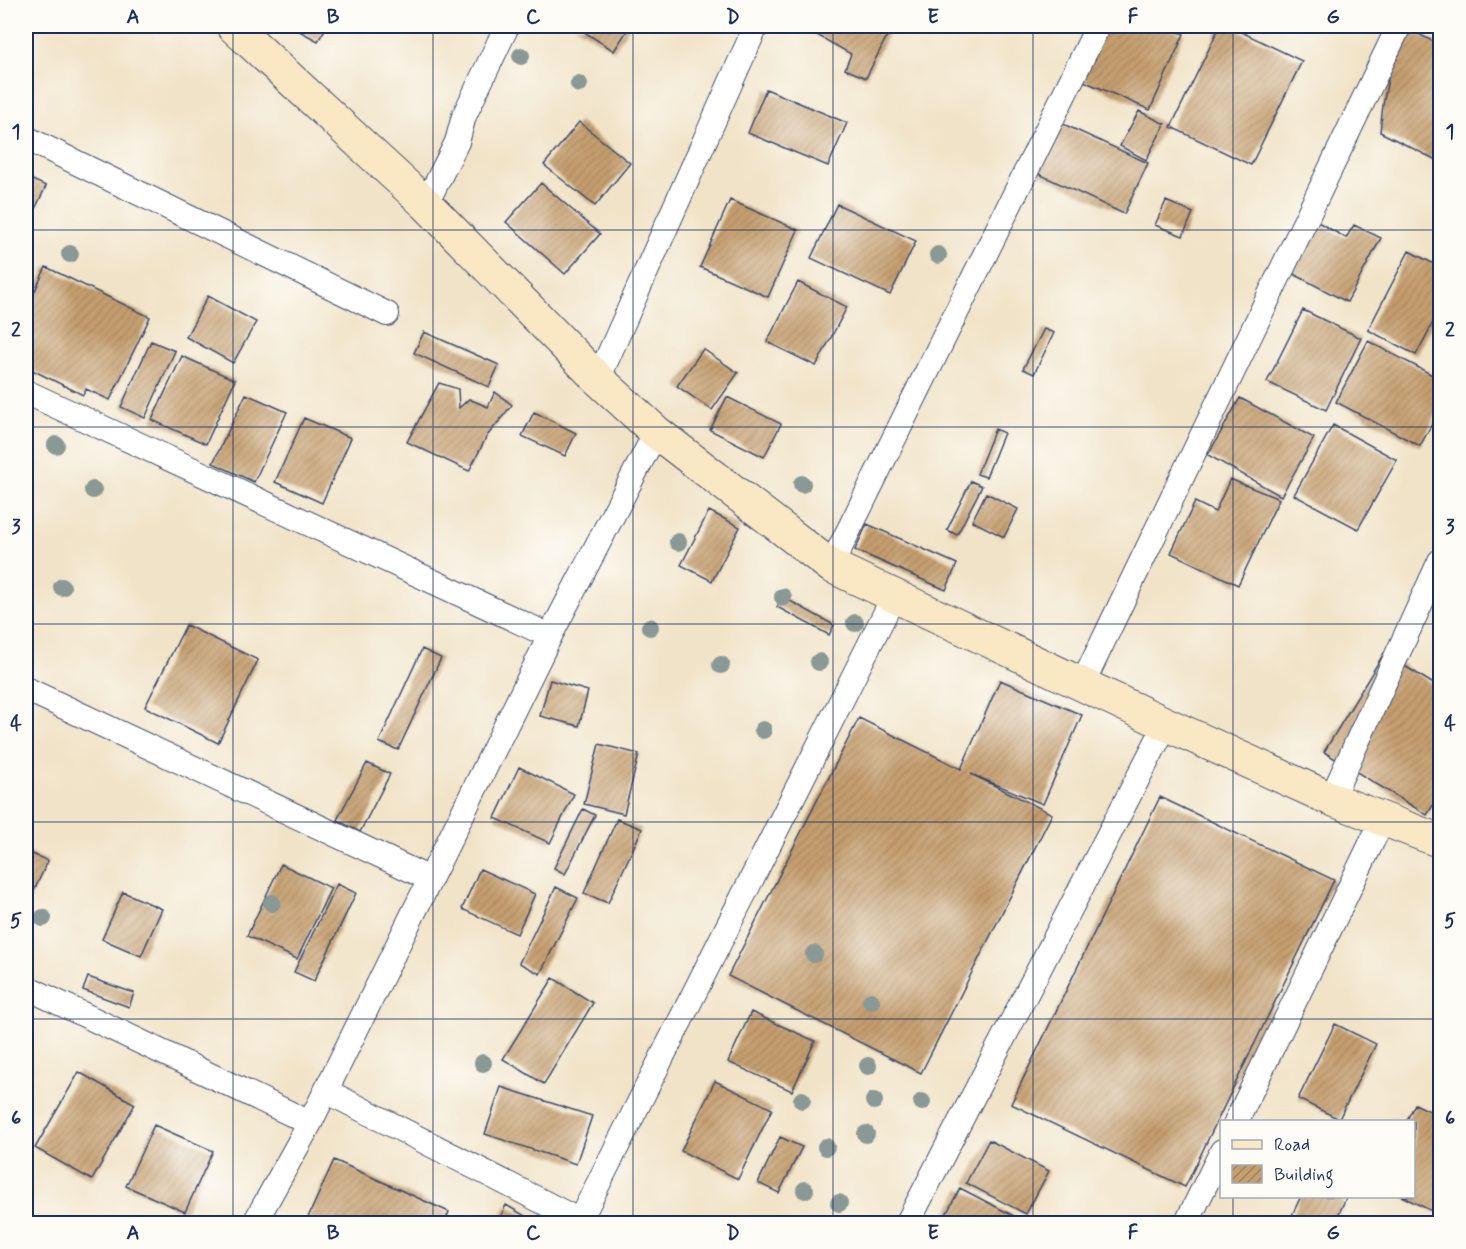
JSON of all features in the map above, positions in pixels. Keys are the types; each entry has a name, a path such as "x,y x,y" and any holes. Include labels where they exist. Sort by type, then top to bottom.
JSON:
{"main road":[{"path":"233,26 426,204 598,379 656,432 831,566 1082,685 1331,799 1440,841"}],"street":[{"path":"426,204 457,142 464,116 507,26"},
{"path":"598,379 756,26"},
{"path":"831,566 1098,26"},
{"path":"1082,685 1399,26"},
{"path":"26,138 387,314"},
{"path":"26,392 550,636"},
{"path":"254,1224 310,1123 550,636 656,432"},
{"path":"1331,799 1440,561"},
{"path":"326,1091 581,1222 894,596"},
{"path":"26,689 430,879"},
{"path":"907,1224 1166,724"},
{"path":"1237,1120 1383,819"},
{"path":"26,987 310,1123"},
{"path":"1186,1224 1220,1152"}],"building":[{"path":"290,26 327,26 318,41"},
{"path":"575,26 630,26 614,51"},
{"path":"810,26 892,26 866,78 845,69 851,54 808,30"},
{"path":"1103,26 1164,26 1184,34 1150,110 1079,79"},
{"path":"1220,26 1229,26 1302,61 1251,165 1171,127"},
{"path":"1405,27 1440,45 1440,162 1380,132 1391,63"},
{"path":"766,89 847,123 828,166 748,133"},
{"path":"1139,111 1165,124 1146,160 1120,146"},
{"path":"1048,117 1148,163 1124,214 1024,167"},
{"path":"579,122 630,163 595,206 544,165"},
{"path":"26,177 46,186 26,228"},
{"path":"541,183 600,234 565,274 506,222"},
{"path":"730,200 798,230 768,297 700,267"},
{"path":"1166,201 1193,213 1183,236 1155,225"},
{"path":"837,204 916,241 890,295 811,258"},
{"path":"1309,217 1346,238 1354,225 1381,238 1347,302 1284,269"},
{"path":"1409,251 1440,267 1440,309 1416,355 1368,330"},
{"path":"46,267 150,317 110,400 86,389 83,395 26,367 28,358 26,357 26,310"},
{"path":"26,273 35,278 26,297"},
{"path":"798,282 847,307 816,366 767,342"},
{"path":"208,296 256,322 233,363 186,337"},
{"path":"1303,310 1361,338 1326,410 1267,382"},
{"path":"1044,329 1054,333 1034,374 1023,369"},
{"path":"424,332 499,365 489,387 414,353"},
{"path":"151,341 175,351 145,418 121,407"},
{"path":"1368,341 1440,379 1440,409 1420,446 1336,402"},
{"path":"703,349 738,373 712,410 677,386"},
{"path":"182,356 235,380 206,444 152,420"},
{"path":"439,383 458,389 459,408 469,399 488,407 495,392 512,405 487,436 469,471 407,442"},
{"path":"246,394 287,412 254,482 213,463"},
{"path":"727,397 781,424 764,457 710,430"},
{"path":"1240,398 1314,438 1281,496 1208,455"},
{"path":"534,412 576,433 565,456 522,436"},
{"path":"304,418 351,438 322,503 275,482"},
{"path":"1333,425 1397,460 1358,529 1294,495"},
{"path":"995,429 1004,433 986,477 977,474"},
{"path":"1230,479 1279,499 1238,585 1171,553 1195,502 1215,512"},
{"path":"971,481 982,486 957,535 947,530"},
{"path":"986,493 1018,509 1004,537 972,521"},
{"path":"709,511 740,527 712,581 681,565"},
{"path":"867,524 957,564 946,590 855,550"},
{"path":"783,597 834,625 829,635 777,607"},
{"path":"186,625 258,660 218,743 145,707"},
{"path":"422,649 441,658 398,750 379,742"},
{"path":"1384,653 1440,688 1440,794 1427,815 1324,752"},
{"path":"550,680 588,691 579,726 540,716"},
{"path":"1000,680 1082,715 1043,804 971,774 1052,814 921,1073 728,976 859,718 961,769"},
{"path":"599,744 639,754 624,814 584,804"},
{"path":"367,763 390,774 360,832 337,820"},
{"path":"519,767 574,794 550,843 495,818"},
{"path":"1160,797 1334,880 1185,1187 1011,1104"},
{"path":"583,809 595,815 565,874 554,868"},
{"path":"617,819 642,829 608,903 584,893"},
{"path":"26,851 48,861 28,903 26,902"},
{"path":"281,864 331,888 297,959 247,936"},
{"path":"480,869 535,894 517,934 462,909"},
{"path":"337,884 356,893 314,981 294,972"},
{"path":"556,887 578,898 540,974 519,963"},
{"path":"123,892 162,909 141,956 102,939"},
{"path":"88,977 134,993 129,1007 83,990"},
{"path":"553,978 593,1003 544,1084 503,1059"},
{"path":"751,1012 815,1041 792,1091 728,1062"},
{"path":"1335,1024 1376,1044 1339,1119 1298,1099"},
{"path":"79,1072 135,1104 92,1180 35,1148"},
{"path":"715,1081 772,1109 738,1179 681,1151"},
{"path":"501,1087 592,1116 576,1164 485,1134"},
{"path":"1415,1104 1440,1116 1440,1204 1436,1213 1405,1198 1415,1198 1415,1120 1407,1120"},
{"path":"154,1125 213,1151 185,1212 126,1186"},
{"path":"780,1137 802,1147 779,1193 758,1183"},
{"path":"989,1140 1049,1171 1026,1214 966,1183"},
{"path":"334,1160 449,1212 444,1224 305,1224"},
{"path":"960,1188 1029,1224 941,1224"},
{"path":"1300,1198 1346,1198 1334,1224 1288,1224"},
{"path":"506,1205 539,1224 497,1224"}]}
